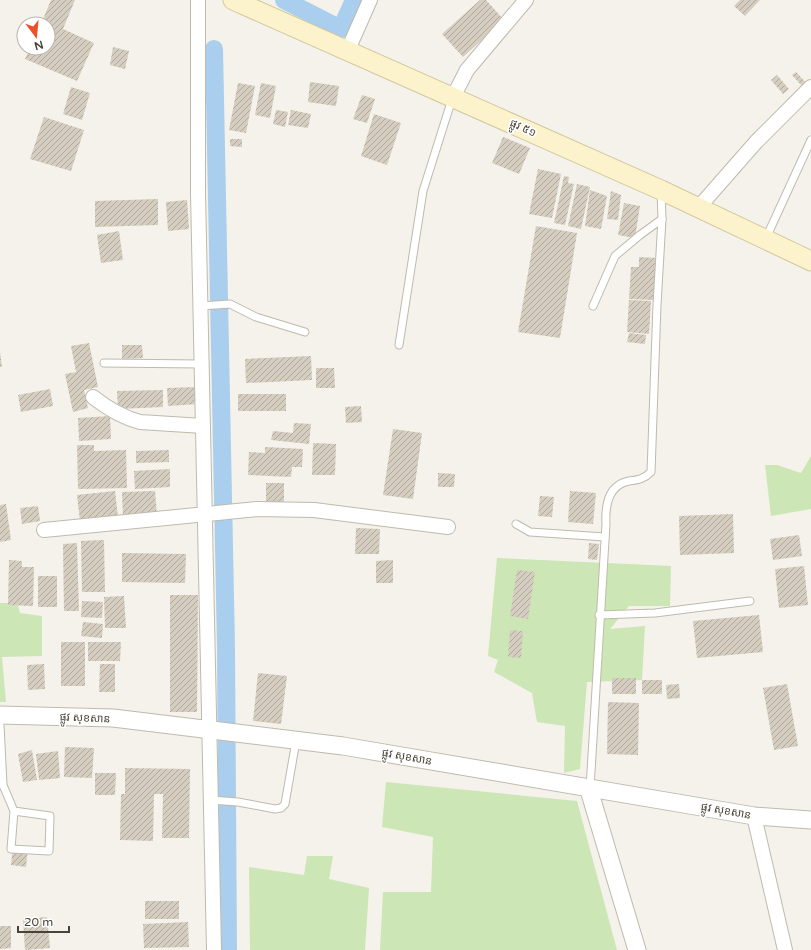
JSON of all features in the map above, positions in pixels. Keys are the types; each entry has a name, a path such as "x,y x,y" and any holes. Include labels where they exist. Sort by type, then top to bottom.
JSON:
{"main road":[{"name":"ផ្លូវ ៥១","path":"234,0 347,52 453,97 699,207 811,261"}],"street":[{"path":"198,0 206,306 201,364 208,513 212,730 215,800 214,950"},
{"path":"347,52 370,0"},
{"path":"453,97 467,70 526,0"},
{"path":"699,207 756,142 811,87"},
{"path":"93,397 113,411 131,420 140,422 203,426"},
{"path":"44,530 231,510 314,510 448,527"},
{"name":"ផ្លូវ សុខសាន","path":"0,715 113,718 343,746 590,790 695,805 754,816 811,820"},
{"path":"590,790 637,950"},
{"path":"754,816 785,950"}],"lane":[{"path":"399,345 423,191 453,97"},
{"path":"766,239 811,140"},
{"path":"590,790 599,615 605,537 605,507 611,493 618,485 646,477 651,472 657,305 662,219 661,190"},
{"path":"593,306 615,256 662,219"},
{"path":"206,306 230,304 256,317 305,332"},
{"path":"104,363 201,364"},
{"path":"516,524 530,532 605,537"},
{"path":"599,615 655,613 750,601"},
{"path":"0,725 2,785 14,811 11,848 49,851 50,816 14,811"},
{"path":"215,800 238,802 275,809 281,808 285,804 296,740"}],"green space":[{"path":"811,456 811,509 771,516 765,465 777,465 801,473"},
{"path":"497,558 671,566 670,606 629,606 610,629 645,626 642,680 587,682 580,769 564,773 565,726 537,722 532,693 494,672 498,660 488,656"},
{"path":"0,603 17,603 20,613 42,616 42,656 2,657 6,702 0,702"},
{"path":"386,782 577,801 617,950 380,950 383,892 431,892 433,837 382,827"},
{"path":"307,856 333,856 329,879 369,888 365,950 250,950 249,867 304,875"}],"building":[{"path":"51,0 75,0 63,29 94,43 77,81 25,59 26,56 56,56 56,16 44,16"},
{"path":"480,0 486,0 504,20 463,57 442,34"},
{"path":"740,0 760,0 745,16 734,6"},
{"path":"113,47 129,51 125,69 110,65"},
{"path":"796,72 807,84 803,87 792,75"},
{"path":"777,75 789,89 783,94 771,80"},
{"path":"310,82 339,86 336,106 308,102"},
{"path":"238,83 255,86 246,133 229,130"},
{"path":"261,83 276,86 270,118 255,115"},
{"path":"71,87 90,93 82,120 63,114"},
{"path":"362,95 375,99 367,123 353,119"},
{"path":"276,110 288,112 285,127 273,124"},
{"path":"291,110 311,114 308,128 288,125"},
{"path":"374,114 401,123 387,165 361,156"},
{"path":"44,117 84,130 71,171 30,159"},
{"path":"503,137 530,148 519,174 492,163"},
{"path":"230,139 242,139 242,147 230,146"},
{"path":"538,169 561,174 552,218 529,214"},
{"path":"564,176 569,177 568,183 574,184 565,225 554,223"},
{"path":"577,184 590,187 581,229 568,226"},
{"path":"590,190 607,196 601,229 585,226"},
{"path":"611,191 621,195 618,220 607,219"},
{"path":"158,199 158,225 95,227 95,201"},
{"path":"187,200 189,229 168,231 166,202"},
{"path":"624,203 640,206 635,238 618,235"},
{"path":"536,226 577,233 560,338 518,332"},
{"path":"119,231 123,260 101,263 97,235"},
{"path":"639,257 656,258 654,300 629,299 631,267 639,267"},
{"path":"629,300 651,301 649,334 627,332"},
{"path":"629,333 646,335 645,344 627,342"},
{"path":"89,343 98,387 84,390 88,408 73,412 65,374 76,372 71,346"},
{"path":"122,345 142,345 143,358 122,359"},
{"path":"0,352 2,367 0,367"},
{"path":"311,356 312,380 246,383 245,359"},
{"path":"316,368 334,368 335,388 316,388"},
{"path":"198,387 199,404 168,406 167,388"},
{"path":"50,389 53,406 21,412 18,395"},
{"path":"163,390 163,407 118,409 117,391"},
{"path":"238,394 286,394 286,411 238,411"},
{"path":"361,406 362,422 346,423 345,407"},
{"path":"110,416 111,439 79,441 78,418"},
{"path":"294,423 311,424 309,444 271,440 273,431 293,433"},
{"path":"393,429 422,433 413,499 383,495"},
{"path":"313,443 336,444 335,475 312,475"},
{"path":"77,445 94,445 94,451 126,450 127,488 78,489"},
{"path":"265,447 303,449 302,467 292,467 291,477 248,475 249,452 265,453"},
{"path":"169,450 169,462 136,463 136,451"},
{"path":"170,469 170,487 135,489 134,471"},
{"path":"438,473 455,474 454,487 438,487"},
{"path":"266,483 284,483 284,505 266,505"},
{"path":"115,491 118,517 80,521 77,495"},
{"path":"155,491 157,516 123,517 122,492"},
{"path":"570,491 596,493 593,524 568,522"},
{"path":"540,496 554,497 552,517 538,516"},
{"path":"6,504 11,540 0,542 0,505"},
{"path":"38,506 40,521 22,524 20,508"},
{"path":"733,514 734,553 680,555 679,516"},
{"path":"356,528 380,529 379,554 355,554"},
{"path":"799,535 802,556 773,560 770,539"},
{"path":"104,540 105,592 82,592 81,541"},
{"path":"77,543 79,611 64,611 63,544"},
{"path":"589,543 599,544 597,560 588,559"},
{"path":"122,553 186,554 185,583 122,582"},
{"path":"9,560 22,561 22,567 34,567 33,606 8,605"},
{"path":"393,560 393,583 376,583 376,561"},
{"path":"804,566 808,605 779,608 775,569"},
{"path":"517,570 535,572 528,619 510,616"},
{"path":"38,576 57,576 57,607 38,607"},
{"path":"170,595 198,595 197,712 170,712"},
{"path":"124,596 126,628 105,628 104,597"},
{"path":"82,601 103,602 102,618 81,617"},
{"path":"759,615 763,652 697,658 693,621"},
{"path":"83,622 103,624 102,638 81,636"},
{"path":"510,630 523,631 521,658 508,657"},
{"path":"61,642 85,642 85,686 61,686"},
{"path":"88,642 121,642 120,661 88,661"},
{"path":"44,664 45,689 28,690 27,665"},
{"path":"100,664 115,664 115,692 99,692"},
{"path":"258,673 287,676 281,724 253,721"},
{"path":"612,678 636,678 636,694 612,694"},
{"path":"642,680 662,680 662,694 642,694"},
{"path":"679,684 680,698 667,699 666,685"},
{"path":"787,684 798,746 774,750 763,688"},
{"path":"608,702 639,703 638,755 607,754"},
{"path":"65,747 94,748 92,778 64,777"},
{"path":"32,750 37,780 23,782 18,754"},
{"path":"58,751 60,778 39,780 36,754"},
{"path":"125,768 190,769 189,838 162,838 163,794 154,794 153,841 120,840 121,794 125,794"},
{"path":"95,773 116,773 115,795 95,795"},
{"path":"13,846 28,847 26,867 11,865"},
{"path":"145,901 179,901 179,919 145,919"},
{"path":"47,917 50,948 25,950 23,919"},
{"path":"188,922 189,947 144,948 143,924"},
{"path":"0,926 11,926 11,948 0,949"}],"waterway":[{"path":"284,0 341,29 354,0"},
{"path":"214,49 226,647 228,950"}]}
